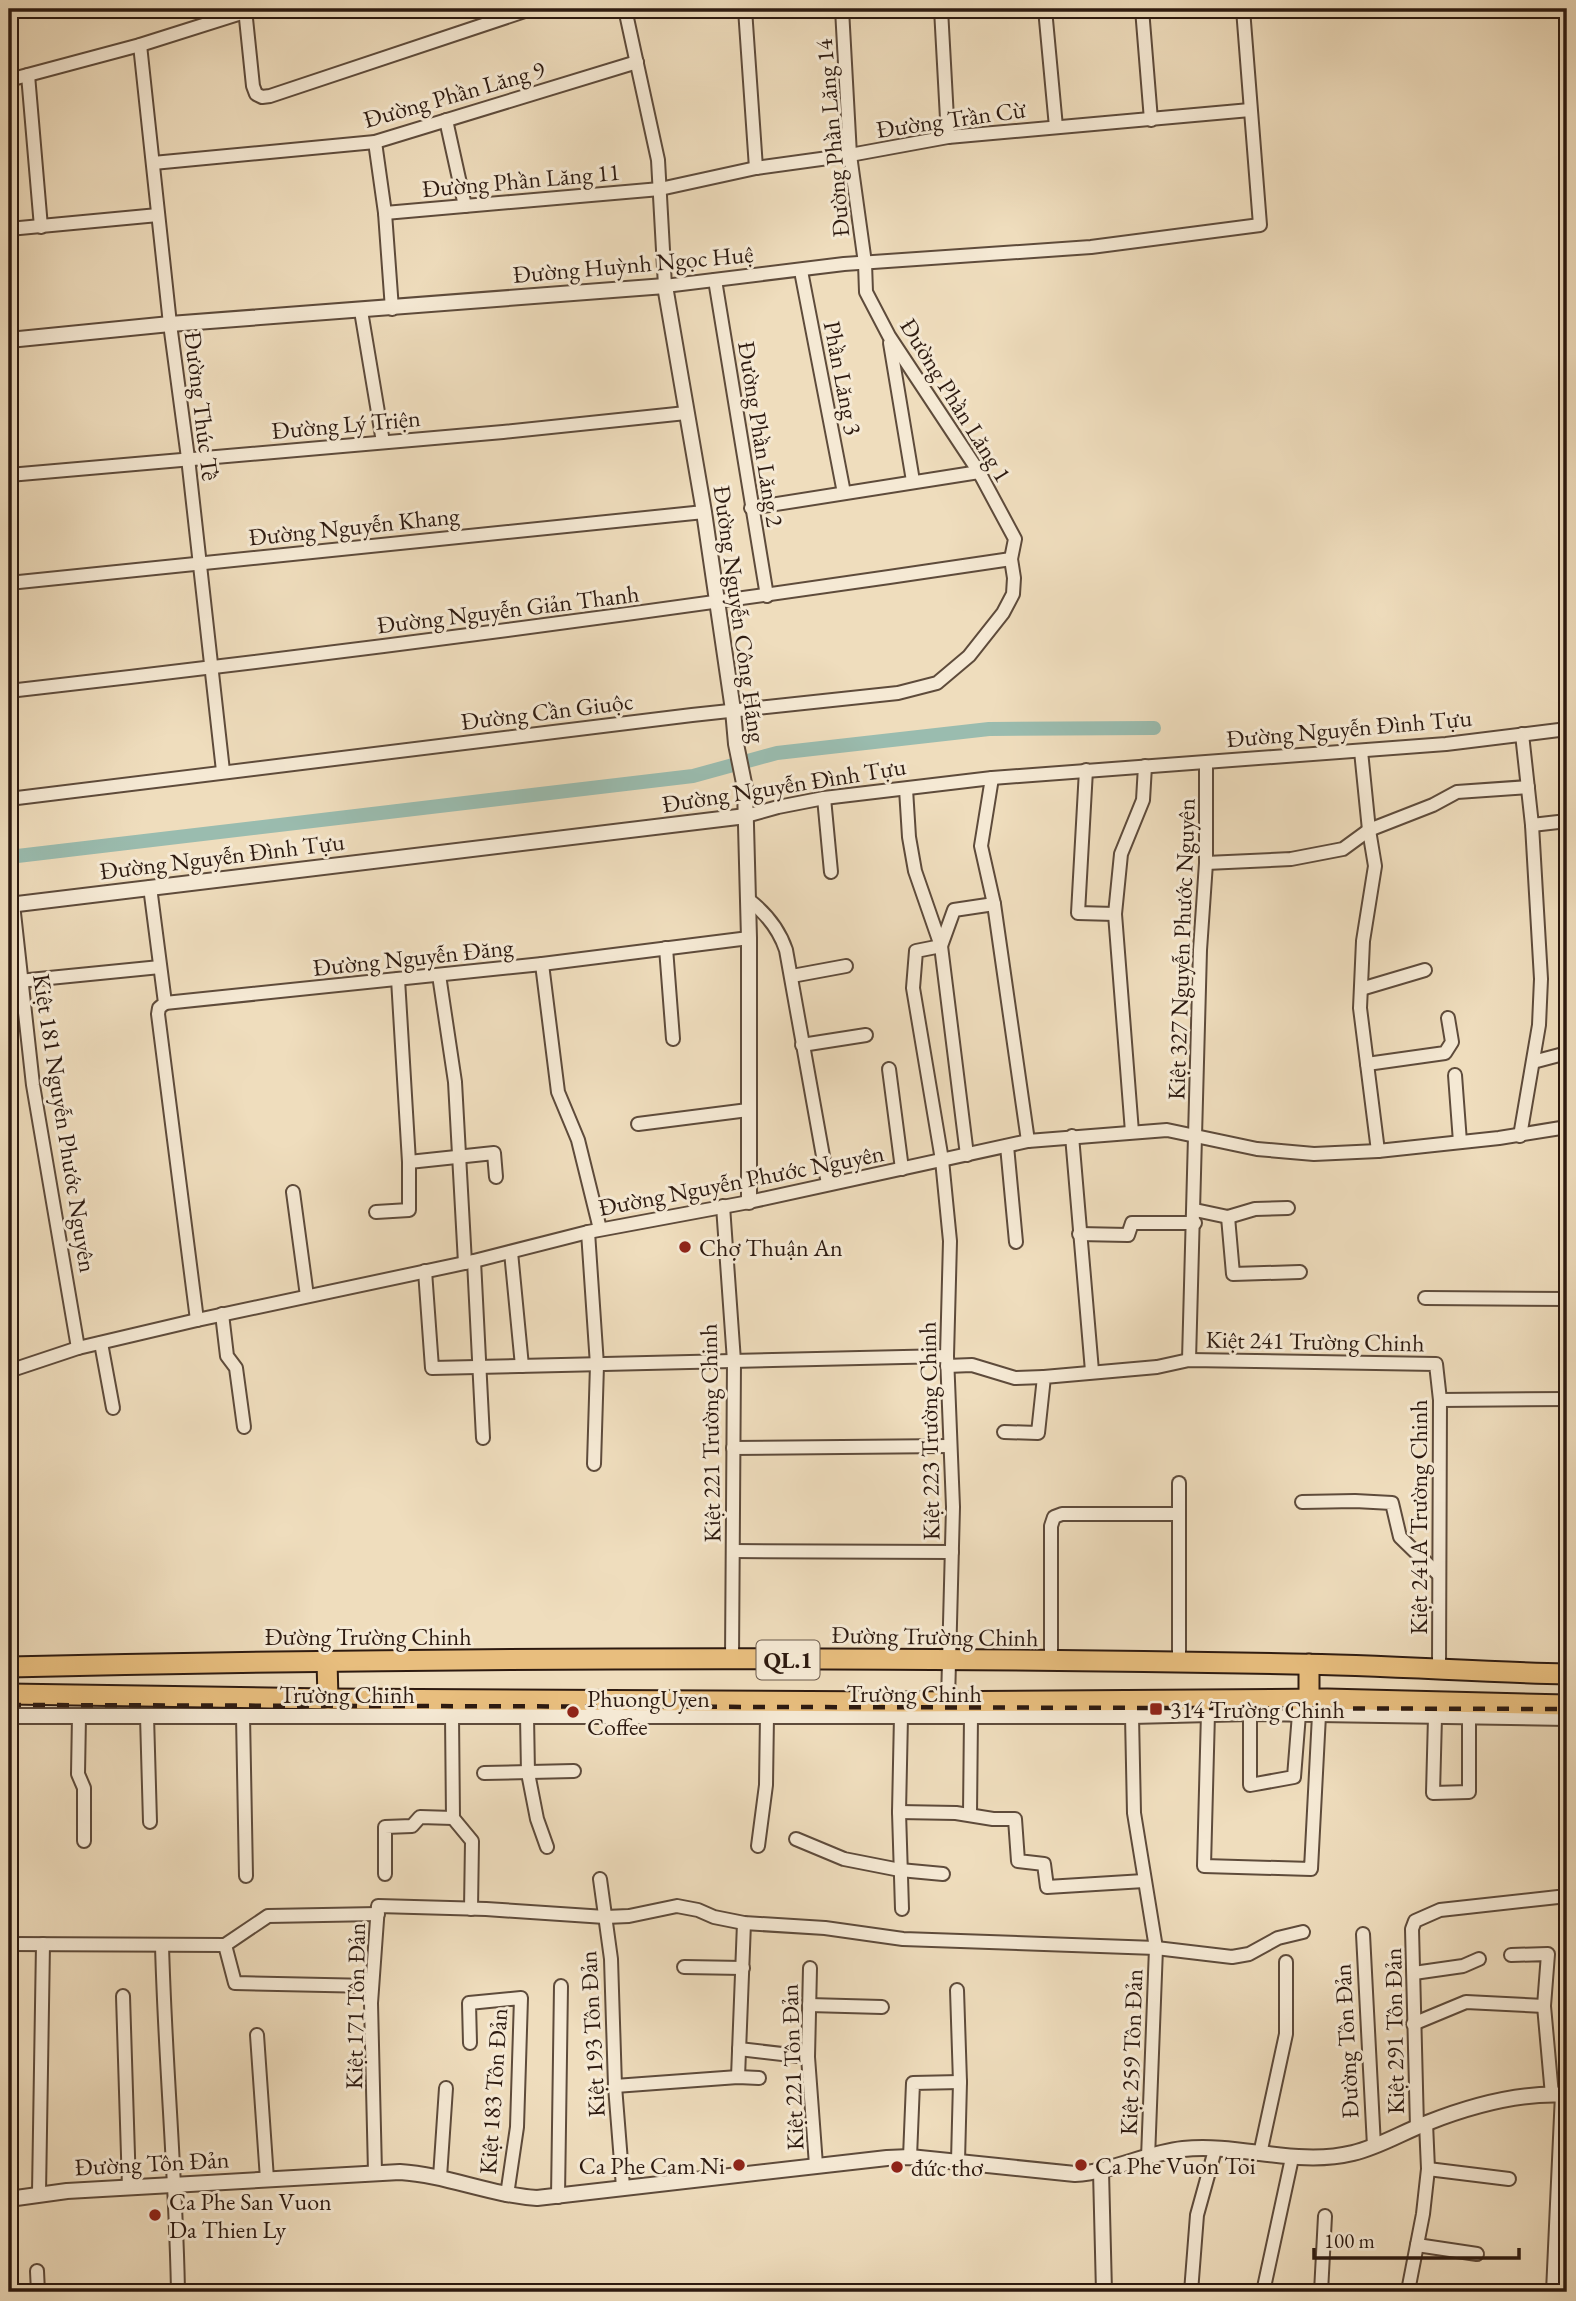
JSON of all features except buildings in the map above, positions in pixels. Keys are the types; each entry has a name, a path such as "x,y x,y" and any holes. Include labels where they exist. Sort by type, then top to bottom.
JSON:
{"highway":[{"name":"Đường Trường Chinh","path":"9,1667 327,1661 732,1659 1309,1664 1567,1674"},
{"path":"327,1661 328,1699"},
{"path":"1309,1664 1309,1709"},
{"name":"QL.1","path":"9,1695 948,1702 1309,1709 1567,1705"}],"street":[{"path":"9,80 140,45 248,10 253,86 256,94 262,97 270,96 531,9"},
{"path":"625,9 658,160 665,286"},
{"path":"745,9 756,168"},
{"name":"Đường Phần Lăng 14","path":"842,9 850,155 865,263"},
{"path":"941,9 948,137"},
{"path":"1045,9 1056,127"},
{"path":"1142,9 1151,120"},
{"path":"1243,9 1250,110"},
{"name":"Đường Thúc Tề","path":"140,45 223,771"},
{"name":"Đường Phần Lăng 9","path":"153,163 375,142 637,62"},
{"path":"28,75 41,227"},
{"name":"Đường Trần Cừ","path":"660,189 756,168 850,155 948,137 1250,110"},
{"name":"Đường Huỳnh Ngọc Huệ","path":"9,340 170,324 665,286 865,263 1091,247 1260,225 1250,110"},
{"path":"446,120 465,206"},
{"path":"375,142 385,213 392,309"},
{"name":"Đường Phần Lăng 11","path":"385,213 660,189"},
{"path":"9,229 158,215"},
{"name":"Đường Phần Lăng 1","path":"865,263 866,292 889,336 979,472 1015,538 1011,559"},
{"name":"Phần Lăng 3","path":"801,271 844,493"},
{"name":"Đường Phần Lăng 2","path":"715,280 767,596"},
{"name":"Đường Nguyễn Công Hãng","path":"665,286 704,512 736,744 745,788 749,900 749,1202"},
{"path":"361,311 383,442"},
{"path":"889,336 913,481"},
{"name":"Đường Lý Triện","path":"9,475 503,432 686,413"},
{"path":"751,508 979,472"},
{"name":"Đường Nguyễn Khang","path":"9,583 704,512"},
{"name":"Đường Nguyễn Giản Thanh","path":"9,691 212,668 718,603 1011,559"},
{"name":"Đường Cần Giuộc","path":"9,799 733,710 898,693 937,683 969,656 1003,613 1013,594 1011,559"},
{"name":"Đường Nguyễn Đình Tựu","path":"11,905 746,816 824,798 992,778 1446,744 1567,729"},
{"path":"1520,1136 1534,1062 1541,979 1532,825 1522,734"},
{"path":"1361,751 1375,866 1363,941 1360,1009 1378,1150"},
{"name":"Kiệt 327 Nguyễn Phước Nguyên","path":"1189,1360 1195,1223 1200,950 1206,863 1206,763"},
{"path":"1132,1132 1115,914 1121,854 1143,800 1145,766"},
{"path":"1086,769 1078,913 1115,914"},
{"path":"992,778 981,846 994,904 1028,1141"},
{"path":"1206,863 1291,859 1343,849 1369,830 1433,805 1457,792 1528,788"},
{"path":"906,789 909,837 915,871 941,946 967,1155"},
{"path":"824,798 831,872"},
{"path":"1532,825 1567,821"},
{"path":"150,887 165,1003 159,1008 158,1014 197,1320"},
{"path":"749,900 762,910 781,935 792,976 828,1185"},
{"path":"941,946 954,910 994,904"},
{"name":"Kiệt 181 Nguyễn Phước Nguyên","path":"11,905 15,981 78,1348"},
{"name":"Đường Nguyễn Đăng","path":"165,1003 542,964 749,938"},
{"name":"Kiệt 223 Trường Chinh","path":"941,946 916,951 913,988 942,1160 950,1241 947,1361 953,1507 948,1702"},
{"path":"666,948 673,1039"},
{"path":"542,964 558,1092 578,1140 594,1230"},
{"path":"792,976 846,966"},
{"path":"15,981 160,967"},
{"path":"1361,989 1424,970"},
{"path":"439,975 454,1071 459,1157 480,1367 482,1438"},
{"path":"376,1212 409,1210 409,1162 398,979"},
{"path":"1367,1064 1445,1053 1452,1042 1448,1018"},
{"path":"802,1045 866,1035"},
{"path":"1534,1062 1567,1053"},
{"name":"Đường Nguyễn Phước Nguyên","path":"889,1069 902,1169"},
{"path":"1455,1075 1460,1142"},
{"path":"638,1124 748,1110"},
{"name":"Đường Nguyễn Phước Nguyên","path":"9,1371 78,1348 222,1314 469,1262 594,1230 749,1202 1028,1141 1167,1130 1257,1149 1314,1154 1520,1136 1567,1127"},
{"path":"1072,1136 1092,1371"},
{"path":"1007,1146 1016,1242"},
{"path":"409,1162 494,1153 496,1177"},
{"path":"293,1192 307,1296"},
{"name":"Kiệt 221 Trường Chinh","path":"723,1206 734,1361 732,1659"},
{"path":"1195,1210 1228,1217 1255,1209 1288,1208"},
{"path":"1228,1217 1233,1274 1300,1272"},
{"path":"1079,1234 1128,1235 1132,1223 1195,1223"},
{"name":"Đường Nguyễn Phước Nguyên","path":"594,1230 597,1365 594,1464"},
{"path":"512,1252 522,1367"},
{"name":"Kiệt 241 Trường Chinh","path":"425,1271 432,1368 734,1361 947,1361 972,1365 1014,1378 1157,1367 1189,1360 1426,1362 1438,1366"},
{"path":"1425,1298 1567,1299"},
{"path":"222,1314 226,1356 236,1368 244,1427"},
{"path":"102,1343 113,1408"},
{"name":"Kiệt 241A Trường Chinh","path":"1438,1366 1439,1669"},
{"path":"1004,1432 1038,1433 1044,1377"},
{"path":"1440,1400 1567,1399"},
{"path":"733,1448 950,1446"},
{"path":"1179,1483 1179,1663"},
{"path":"1302,1502 1392,1503 1400,1537 1439,1575"},
{"path":"1051,1662 1051,1526 1054,1517 1062,1514 1179,1514"},
{"path":"733,1551 952,1552"},
{"path":"1250,1713 1250,1785 1294,1777 1309,1709"},
{"path":"1208,1713 1204,1866 1311,1869 1309,1709"},
{"name":"Trường Chinh","path":"9,1716 1132,1716 1309,1709 1435,1717 1567,1718"},
{"path":"79,1716 78,1774 84,1788 84,1841"},
{"path":"147,1716 150,1822"},
{"path":"243,1716 246,1875"},
{"path":"452,1716 453,1818 472,1841 471,1909"},
{"path":"527,1716 528,1771 537,1819 547,1847"},
{"path":"758,1846 766,1784 767,1716"},
{"path":"901,1716 899,1812 902,1909"},
{"path":"970,1814 971,1716"},
{"name":"Kiệt 259 Tôn Đản","path":"1132,1716 1134,1813 1156,1948 1148,2158"},
{"path":"1435,1717 1433,1793 1469,1792 1469,1717"},
{"path":"484,1773 574,1771"},
{"path":"899,1812 970,1814 993,1819 1015,1819 1018,1861 1044,1864 1047,1887 1144,1881"},
{"path":"385,1874 384,1827 412,1826 420,1817 453,1818"},
{"path":"796,1839 844,1859 900,1870 943,1874"},
{"name":"Kiệt 193 Tôn Đản","path":"600,1879 611,1959 615,2086 623,2187"},
{"name":"Kiệt 291 Tôn Đản","path":"1408,2291 1428,2169 1421,2125 1413,2024 1412,1928 1415,1921 1440,1910 1567,1896"},
{"name":"Kiệt 171 Tôn Đản","path":"375,2172 372,1986 378,1906 486,1909 605,1917 629,1916 677,1906 744,1923 825,1928 903,1939 1156,1948 1241,1956 1278,1938 1303,1933"},
{"path":"9,1944 225,1945 268,1916 378,1914"},
{"path":"738,2077 744,1923"},
{"name":"Đường Tôn Đản","path":"1363,1934 1374,2146"},
{"name":"Đường Tôn Đản","path":"39,2193 43,1944"},
{"path":"162,1945 164,2026 176,2184 178,2292"},
{"path":"225,1945 235,1983 372,1986"},
{"path":"1511,1955 1548,1954 1544,2006 1561,2095 1553,2292"},
{"path":"1414,1973 1463,1966 1479,1959"},
{"path":"1260,2154 1286,2034 1286,1962"},
{"path":"684,1967 743,1968"},
{"name":"Kiệt 221 Tôn Đản","path":"810,1968 808,2057 816,2165"},
{"path":"558,2197 561,1986"},
{"path":"957,1990 960,2082 958,2161"},
{"path":"123,1996 129,2187"},
{"name":"Kiệt 183 Tôn Đản","path":"470,2043 469,2003 521,1998 517,2127 507,2195"},
{"path":"1413,2024 1466,2002 1544,2006"},
{"path":"809,2005 882,2007"},
{"name":"Đường Tôn Đản","path":"257,2035 267,2179"},
{"path":"739,2049 808,2057"},
{"path":"615,2086 738,2077 759,2078"},
{"path":"910,2157 913,2083 960,2082"},
{"path":"440,2176 446,2088"},
{"name":"Đường Tôn Đản","path":"9,2199 39,2193 375,2172 440,2176 507,2195 537,2198 816,2165 910,2157 1054,2173 1101,2171 1184,2149 1292,2158 1335,2157 1374,2146 1421,2125 1491,2104 1561,2095"},
{"path":"1191,2292 1197,2216 1215,2150"},
{"path":"1263,2292 1292,2158"},
{"path":"1428,2169 1508,2179"},
{"path":"1101,2171 1104,2292"},
{"path":"1325,2216 1321,2292 1496,2292"},
{"path":"1417,2245 1477,2253"},
{"path":"37,2271 38,2292"}],"waterway":[{"path":"9,857 693,776 777,753 989,729 1154,728"}],"railway":[{"path":"9,1705 1567,1709"}],"place":[{"name":"Chợ Thuận An","path":"685,1247"},
{"name":"314 Trường Chinh","path":"1156,1709"},
{"name":"PhuongUyen Coffee","path":"573,1712"},
{"name":"Ca Phe Cam Ni","path":"739,2165"},
{"name":"Ca Phe Vuon Toi","path":"1081,2165"},
{"name":"đức thơ","path":"897,2167"},
{"name":"Ca Phe San Vuon Da Thien Ly","path":"155,2215"}]}
